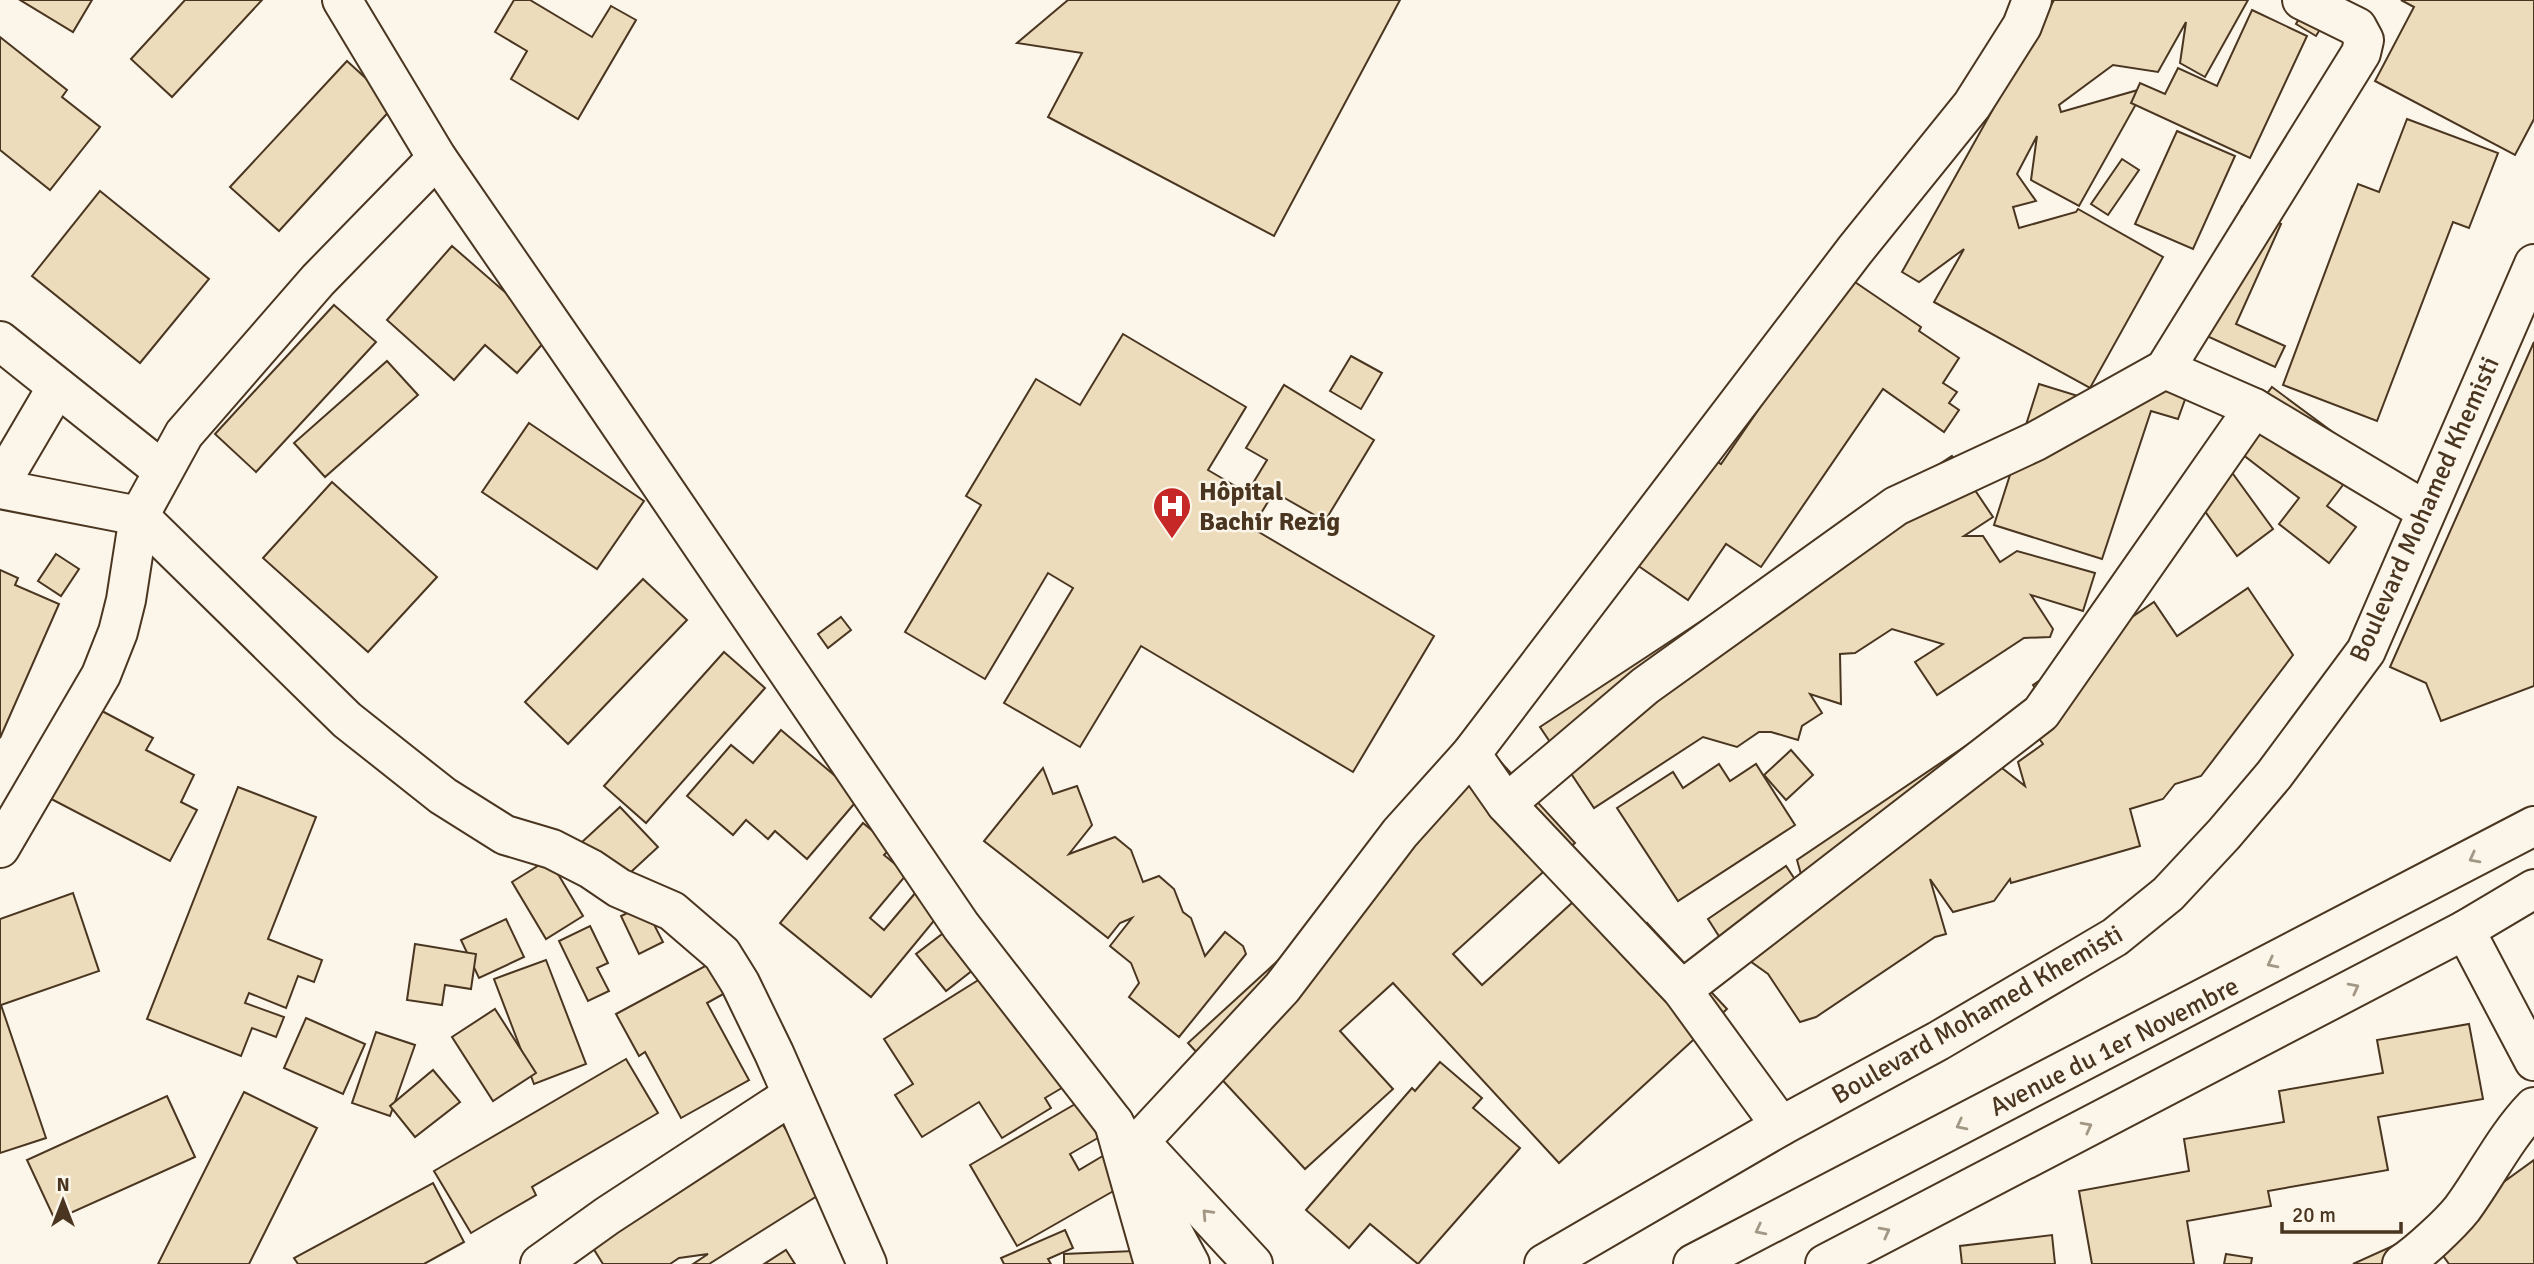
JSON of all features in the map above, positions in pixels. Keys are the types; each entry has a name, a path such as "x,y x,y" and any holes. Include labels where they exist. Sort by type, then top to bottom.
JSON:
{"street":[{"path":"342,0 437,158 961,926 1127,1132 1253,1264"},
{"path":"1127,1132 1282,988 1400,833 1471,754 1855,250 1972,105 2022,26 2032,0"},
{"path":"1506,804 1645,686 1896,506 2036,441 2165,369 2361,53 2364,40 2361,32 2320,4"},
{"path":"0,848 101,675 118,632 139,516 184,435 318,280 437,158"},
{"name":"Boulevard Mohamed Khemisti","path":"1544,1264 1781,1126 1938,1041 2115,937 2168,894 2274,775 2366,651 2534,264"},
{"path":"0,341 163,471"},
{"path":"2165,369 2254,408 2426,512"},
{"path":"57,387 0,486 139,516 347,720 443,796 505,835 552,849 591,869 619,888 672,911 722,954 751,1007 867,1264"},
{"path":"1682,990 2041,713 2254,408"},
{"path":"1471,754 1506,804 1682,990 1781,1126"},
{"name":"Avenue du 1er Novembre","path":"1693,1264 2534,826"},
{"path":"1825,1264 2465,930 2534,889"},
{"path":"2465,930 2534,1061"},
{"path":"540,1264 607,1216 792,1095"},
{"path":"2402,1264 2461,1210 2499,1152 2534,1107"},
{"path":"1127,1132 1154,1264"},
{"path":"1127,1132 1190,1264"}],"building":[{"path":"20,0 92,0 73,32"},
{"path":"185,0 262,0 172,97 131,59"},
{"path":"514,0 530,0 592,37 611,6 636,20 578,119 511,79 527,51 495,32"},
{"path":"1068,0 1400,0 1274,236 1048,117 1082,53 1017,43"},
{"path":"2054,0 2248,0 2205,77 2180,63 2186,22 2158,72 2113,65 2059,105 2061,112 2145,88 2079,206 2031,180 2037,136 2017,174 2036,201 2013,207 2019,228 2076,212 2078,209 2163,257 2090,388 1934,302 1964,249 1919,282 1902,272"},
{"path":"2338,0 2316,36 2296,24 2306,7"},
{"path":"2401,0 2534,0 2534,119 2515,155 2375,81 2414,7"},
{"path":"2252,10 2307,36 2250,158 2131,103 2140,83 2165,94 2178,68 2217,86"},
{"path":"0,37 67,90 62,97 100,127 50,190 0,150"},
{"path":"347,61 395,105 279,231 230,187"},
{"path":"2407,119 2498,153 2469,228 2453,222 2377,421 2283,385 2358,184 2379,192"},
{"path":"2177,131 2235,156 2193,249 2135,224"},
{"path":"2122,159 2139,170 2108,215 2091,204"},
{"path":"100,191 209,279 140,363 32,276"},
{"path":"2242,206 2281,224 2236,324 2285,346 2275,367 2187,327"},
{"path":"452,246 552,333 517,373 485,345 454,380 387,320"},
{"path":"1849,278 1921,327 1919,331 1959,358 1943,383 1957,392 1949,403 1959,410 1944,432 1883,389 1761,567 1726,544 1688,600 1637,565 1712,458 1721,464"},
{"path":"334,305 376,342 256,472 215,434"},
{"path":"1123,334 1246,407 1208,470 1247,493 1267,460 1246,448 1284,385 1374,440 1325,521 1274,492 1252,528 1434,636 1353,772 1141,646 1080,747 1004,703 1073,588 1048,573 985,679 905,632 981,505 966,496 1036,379 1080,405"},
{"path":"2534,342 2534,686 2441,721 2426,683 2390,667"},
{"path":"1351,356 1382,373 1361,409 1330,391"},
{"path":"387,361 418,395 325,477 294,443"},
{"path":"2039,384 2120,409 2156,385 2187,394 2178,419 2151,411 2102,559 1994,525"},
{"path":"2272,387 2365,456 2327,506 2356,527 2329,563 2279,524 2299,498 2229,444"},
{"path":"529,423 644,501 597,569 482,492"},
{"path":"1952,456 1993,517 1964,536 1983,536 2000,562 2017,551 2095,573 2083,611 2031,595 2053,629 2050,637 2024,638 1937,695 1915,662 1943,644 1892,629 1855,653 1840,654 1841,704 1810,694 1822,713 1802,726 1798,740 1771,732 1759,732 1737,747 1703,737 1594,808 1540,727"},
{"path":"2220,456 2273,529 2237,556 2184,482"},
{"path":"332,482 437,577 368,652 263,558"},
{"path":"56,554 79,569 61,596 38,581"},
{"path":"0,570 18,578 15,585 59,604 0,738"},
{"path":"643,579 687,620 568,744 525,702"},
{"path":"2248,588 2293,655 2201,776 2175,784 2163,799 2130,809 2140,846 2011,883 2010,879 1994,901 1953,912 1930,879 1946,934 1935,937 1816,1017 1800,1022 1768,974 1722,941 1708,919 1786,866 1808,899 1797,860 1970,743 2025,786 2018,762 2043,744 2032,729 2053,715 2033,685 2154,602 2177,636"},
{"path":"841,617 851,630 828,648 818,634"},
{"path":"724,652 765,688 646,823 604,786"},
{"path":"83,701 153,738 146,750 194,775 181,802 197,810 170,861 36,791"},
{"path":"781,730 860,797 807,859 775,831 768,839 746,820 733,835 687,796 731,745 753,763"},
{"path":"1791,750 1813,775 1786,800 1764,775"},
{"path":"1498,759 1575,843 1453,954 1482,985 1596,881 1640,929 1647,923 1727,1009 1559,1163 1393,983 1340,1031 1393,1089 1305,1169 1188,1043"},
{"path":"1719,764 1730,781 1756,764 1795,825 1678,901 1617,808 1673,772 1683,788"},
{"path":"1043,768 1053,794 1077,786 1092,825 1069,854 1115,837 1131,850 1143,882 1159,876 1174,889 1183,912 1191,918 1205,956 1225,932 1243,946 1246,954 1179,1037 1129,997 1139,983 1131,963 1110,946 1132,918 1120,923 1108,938 984,841"},
{"path":"238,787 316,817 268,939 322,960 314,982 298,976 286,1008 249,993 245,1003 284,1017 276,1037 252,1028 241,1056 147,1019"},
{"path":"620,807 658,847 619,883 582,842"},
{"path":"863,823 892,847 884,855 907,874 870,918 884,930 922,885 947,905 871,997 780,923"},
{"path":"549,859 583,916 546,939 512,882"},
{"path":"73,893 99,971 1,1005 46,1138 0,1153 0,919"},
{"path":"644,905 663,942 639,954 621,916"},
{"path":"963,918 992,955 946,991 916,954"},
{"path":"506,919 524,957 479,978 461,940"},
{"path":"590,926 608,963 597,968 609,991 588,1001 559,941"},
{"path":"415,944 476,954 471,989 445,985 442,1005 407,1000"},
{"path":"720,958 736,987 707,1003 749,1080 681,1118 645,1052 639,1056 616,1014"},
{"path":"546,960 586,1064 534,1084 494,979"},
{"path":"1004,964 1082,1076 1045,1098 1051,1108 1002,1138 979,1102 922,1137 895,1095 913,1084 884,1039"},
{"path":"495,1009 536,1073 493,1101 452,1037"},
{"path":"306,1018 365,1044 343,1094 284,1068"},
{"path":"2469,1024 2483,1099 2378,1117 2388,1170 2268,1191 2271,1206 2187,1221 2194,1264 2092,1264 2079,1191 2189,1171 2184,1139 2284,1122 2279,1091 2383,1073 2377,1040"},
{"path":"376,1032 415,1045 390,1116 352,1103"},
{"path":"626,1059 658,1113 532,1187 536,1195 471,1233 434,1171"},
{"path":"1440,1062 1482,1098 1473,1108 1520,1148 1418,1264 1370,1224 1349,1248 1306,1210 1412,1088 1415,1091"},
{"path":"433,1070 460,1102 415,1137 390,1106"},
{"path":"244,1092 317,1128 249,1264 158,1264"},
{"path":"167,1096 195,1157 55,1220 27,1160"},
{"path":"1089,1096 1110,1131 1070,1154 1079,1170 1106,1154 1124,1185 1017,1246 970,1165"},
{"path":"776,1114 825,1191 709,1264 693,1264 708,1254 679,1258 670,1264 603,1264 588,1240"},
{"path":"2534,1160 2534,1264 2449,1264 2429,1236"},
{"path":"433,1183 464,1242 424,1264 298,1264 294,1258"},
{"path":"1065,1230 1073,1248 1048,1259 1051,1264 1004,1264 1001,1258"},
{"path":"2052,1235 2055,1264 1962,1264 1960,1246"},
{"path":"2408,1239 2420,1264 2353,1264"},
{"path":"786,1250 795,1264 764,1264"},
{"path":"1134,1251 1135,1264 1064,1264 1064,1254"},
{"path":"2226,1254 2252,1258 2251,1264 2224,1264"}],"place":[{"name":"Hôpital Bachir Rezig","path":"1172,540"}]}
